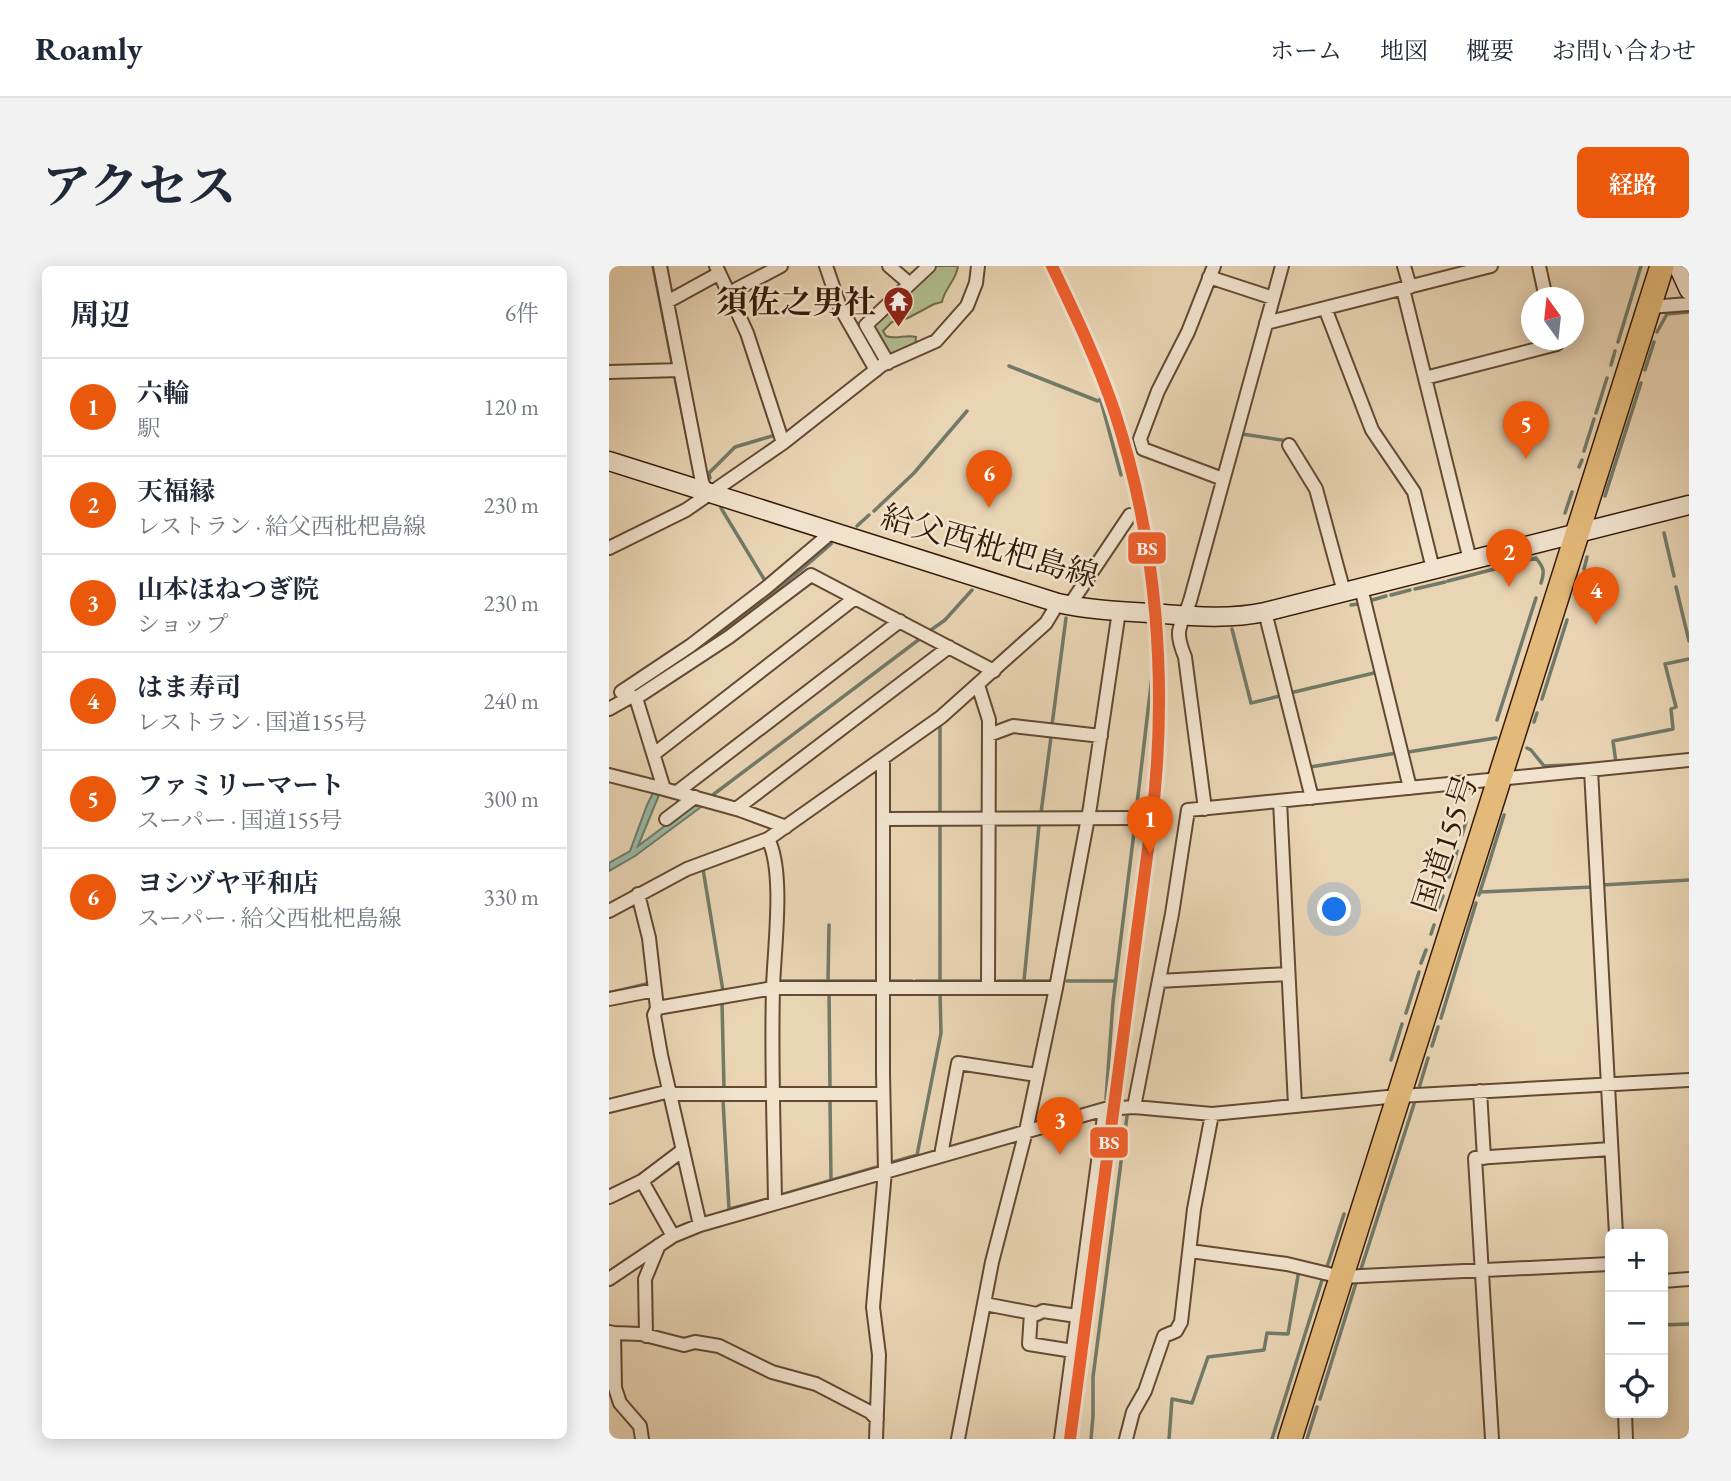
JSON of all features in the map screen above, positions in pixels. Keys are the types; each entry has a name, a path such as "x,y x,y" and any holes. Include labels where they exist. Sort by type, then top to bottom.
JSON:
{"highway":[{"name":"国道155号","path":"1290,1439 1662,266"}],"main road":[{"path":"1678,266 1689,290"},
{"name":"給父西枇杷島線","path":"609,461 1064,605 1185,616 1239,617 1265,612 1689,505"}],"street":[{"path":"660,266 702,482 708,493"},
{"path":"729,293 781,266"},
{"path":"826,266 840,307 876,370"},
{"path":"889,266 910,284"},
{"path":"888,363 866,325 929,266"},
{"path":"609,531 612,546 686,510 783,443 876,370 936,341 967,306 977,283 978,266"},
{"path":"1205,809 1185,657 1178,641 1178,628 1185,616 1282,266"},
{"path":"1404,266 1425,378 1470,560"},
{"path":"1266,323 1491,266"},
{"path":"1539,266 1544,287"},
{"path":"667,302 717,270 747,334 783,443"},
{"path":"1223,479 1143,449 1140,439 1158,391 1188,332 1212,272 1273,298"},
{"path":"1649,307 1689,304"},
{"path":"1325,308 1372,430 1413,492 1433,569"},
{"path":"1425,378 1534,350"},
{"path":"609,372 680,370"},
{"path":"1289,444 1316,489 1352,590 1410,788"},
{"path":"609,911 687,869 768,839 941,717 1064,605 1130,515"},
{"path":"634,697 621,692 690,646 767,587 833,531"},
{"path":"609,709 634,697 729,637 811,575 994,671"},
{"path":"653,754 855,598"},
{"path":"958,1439 992,1262 1026,1131 1056,988 1088,819 1119,611"},
{"path":"1265,612 1312,798"},
{"path":"671,791 900,621"},
{"path":"736,809 949,647"},
{"path":"978,684 989,720 988,987"},
{"path":"634,697 653,754 671,791"},
{"path":"989,735 1013,726 1101,736"},
{"path":"876,1439 879,1355 873,1307 885,1171 883,758"},
{"path":"1133,1107 1159,981 1188,810 1689,760"},
{"path":"1591,770 1616,1229"},
{"path":"609,775 736,809 786,827"},
{"path":"666,819 695,797"},
{"path":"1280,801 1295,1105"},
{"path":"883,819 1137,818"},
{"path":"768,839 773,849 776,878 773,988 775,1203"},
{"path":"638,894 649,938 657,1008 654,1015 700,1225"},
{"path":"1159,981 1287,974"},
{"path":"657,1008 773,988 1056,988"},
{"path":"609,999 655,990"},
{"path":"941,1155 958,1063 1037,1075"},
{"path":"609,1279 673,1236 700,1225 1105,1109 1133,1107 1212,1114 1398,1096 1689,1080"},
{"path":"1480,1091 1484,1158"},
{"path":"609,1106 671,1093 774,1096 883,1094"},
{"path":"1061,1439 1105,1109"},
{"path":"1126,1439 1133,1412 1145,1391 1164,1336 1176,1331 1181,1322 1194,1209 1212,1114"},
{"path":"1492,1439 1475,1158 1611,1149"},
{"path":"609,1197 642,1181 683,1150"},
{"path":"642,1181 673,1236"},
{"path":"646,1336 645,1279 659,1245"},
{"path":"1190,1251 1287,1264 1341,1277 1605,1264"},
{"path":"1668,1281 1689,1279"},
{"path":"985,1304 1037,1314 1043,1311 1077,1317"},
{"path":"1031,1313 1029,1344 1073,1351"},
{"path":"642,1439 640,1426 620,1403 615,1388 612,1333 646,1336 684,1345 695,1342 719,1346 761,1367 816,1384 870,1412 877,1419"},
{"path":"1625,1418 1626,1439"}],"shaded area":[{"path":"933,266 958,266 942,302 908,318 892,322 883,331 890,337 916,337 915,347 888,356 871,326"},
{"path":"653,793 659,795 638,846 698,801 705,804 635,856 609,871 609,863 630,851"}],"waterway":[{"path":"653,266 672,362 670,366"},
{"path":"1618,342 1641,266"},
{"path":"1657,332 1667,314 1689,312"},
{"path":"1645,370 1654,342"},
{"path":"1611,365 1615,351"},
{"path":"1009,366 1098,401 1103,397"},
{"path":"675,378 694,471"},
{"path":"1596,413 1607,378"},
{"path":"1605,496 1641,383"},
{"path":"1101,401 1121,475"},
{"path":"874,511 914,473 967,411"},
{"path":"1584,451 1594,419"},
{"path":"1242,434 1288,441"},
{"path":"710,478 709,473 735,447 772,436"},
{"path":"1579,467 1582,460"},
{"path":"1565,513 1572,492"},
{"path":"721,508 767,584"},
{"path":"857,526 869,515"},
{"path":"1664,533 1674,576"},
{"path":"636,689 737,620 831,544"},
{"path":"1584,569 1587,557"},
{"path":"1525,561 1536,558 1539,561 1543,570 1541,583"},
{"path":"1511,565 1517,563"},
{"path":"1448,581 1506,566"},
{"path":"1575,594 1580,580"},
{"path":"1415,589 1445,582"},
{"path":"1676,587 1689,641"},
{"path":"931,630 945,620 972,590"},
{"path":"1391,595 1410,590"},
{"path":"1369,601 1386,596"},
{"path":"1497,720 1536,598"},
{"path":"1351,605 1358,604"},
{"path":"1052,725 1066,618"},
{"path":"1542,699 1567,620"},
{"path":"1232,629 1251,703 1280,696"},
{"path":"714,794 921,638"},
{"path":"1136,813 1152,676 1151,640"},
{"path":"1616,763 1613,741 1673,729 1671,709 1676,707 1665,664 1689,659"},
{"path":"1290,693 1378,672"},
{"path":"1534,722 1537,713"},
{"path":"940,726 940,813"},
{"path":"1041,813 1051,737"},
{"path":"1408,752 1496,738"},
{"path":"1527,748 1544,766 1590,764"},
{"path":"1310,767 1397,753"},
{"path":"1479,895 1504,815"},
{"path":"1462,835 1466,822"},
{"path":"1106,1099 1113,1002 1135,824"},
{"path":"940,825 940,981"},
{"path":"1024,981 1039,825"},
{"path":"1449,877 1457,851"},
{"path":"703,869 723,991"},
{"path":"1602,885 1689,880"},
{"path":"1480,892 1593,887"},
{"path":"1438,909 1443,896"},
{"path":"1441,1018 1476,903"},
{"path":"828,981 829,925"},
{"path":"1431,934 1434,925"},
{"path":"1421,963 1426,950"},
{"path":"1406,1013 1419,972"},
{"path":"780,981 879,981"},
{"path":"890,981 912,981"},
{"path":"916,981 981,981"},
{"path":"998,981 1053,981"},
{"path":"1067,981 1116,981"},
{"path":"609,993 646,984"},
{"path":"829,991 830,1089"},
{"path":"893,1162 917,1155 941,1033 940,993"},
{"path":"722,1003 724,1088"},
{"path":"1391,1060 1402,1024"},
{"path":"1432,1046 1438,1027"},
{"path":"1419,1088 1428,1058"},
{"path":"723,1100 729,1209 768,1199"},
{"path":"830,1100 831,1180"},
{"path":"1361,1269 1415,1101"},
{"path":"1091,1439 1093,1377 1127,1116"},
{"path":"784,1194 877,1167"},
{"path":"1326,1270 1344,1214"},
{"path":"1169,1439 1172,1399 1192,1403 1208,1357 1264,1350 1267,1333 1288,1334 1299,1270"},
{"path":"1272,1439 1323,1277"},
{"path":"1320,1399 1356,1283"},
{"path":"1668,1325 1689,1324"},
{"path":"1307,1439 1317,1407"}],"transit line":[{"name":"BS","path":"1052,266 1078,320 1115,413 1141,512 1155,613 1159,716 1152,818 1070,1439"}],"place":[{"name":"須佐之男社","path":"899,329"},
{"name":"ファミリーマート","path":"1526,459"},
{"name":"ヨシヅヤ平和店","path":"989,508"},
{"name":"天福縁","path":"1509,587"},
{"name":"はま寿司","path":"1596,625"},
{"name":"六輪","path":"1150,854"},
{"name":"山本ほねつぎ院","path":"1060,1155"}]}
